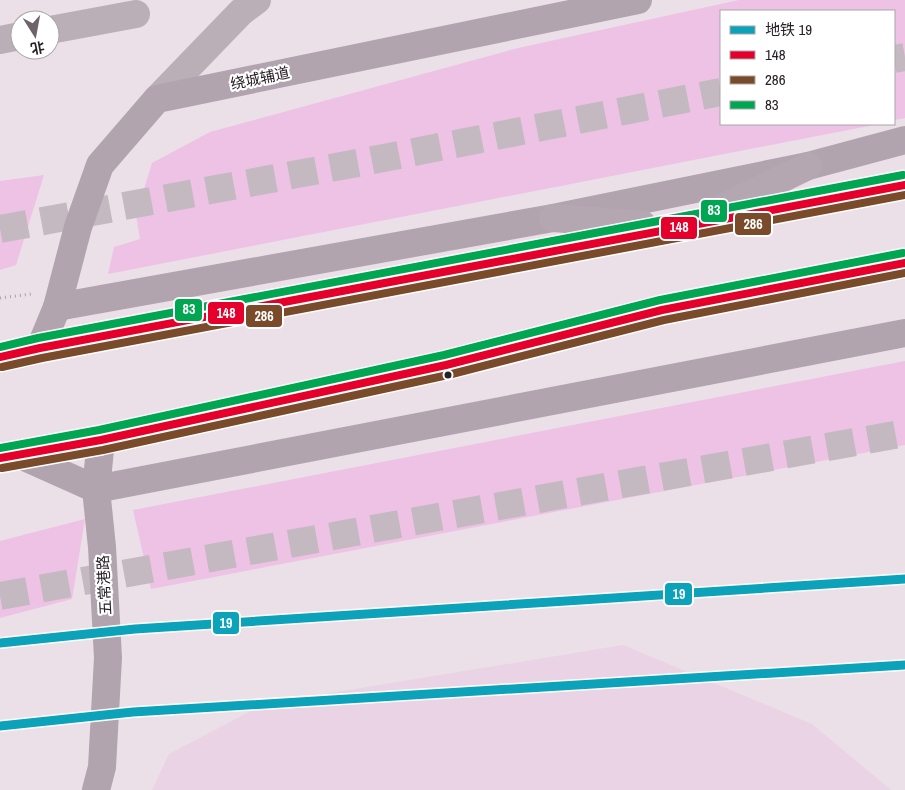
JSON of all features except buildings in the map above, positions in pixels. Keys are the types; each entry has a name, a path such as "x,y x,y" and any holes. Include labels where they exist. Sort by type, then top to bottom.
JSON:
{"main road":[{"name":"绕城辅道","path":"157,99 638,0"},
{"path":"40,348 57,307 78,227 100,166 157,99"},
{"path":"57,307 553,218 808,166 905,140"},
{"path":"553,218 679,228 808,166"},
{"path":"0,357 905,185"},
{"path":"10,457 101,440 446,366 662,310 747,292 905,263"},
{"path":"10,457 96,489 905,333"},
{"name":"五常港路","path":"96,790 102,767 108,658 102,546 96,489 101,440"}],"street":[{"path":"157,99 241,12 257,0"},
{"path":"60,28 136,14"}],"shaded area":[{"path":"739,0 905,0 905,118 895,120 895,10 720,10 720,125 874,125 108,274 114,247 140,239 136,215 152,163 210,132 518,48"},
{"path":"44,175 16,265 0,270 0,181"},
{"path":"905,361 905,445 151,589 133,510"},
{"path":"85,519 72,599 0,618 0,541"},
{"path":"623,645 812,724 891,790 152,790 169,754 264,704"}],"tunnel":[{"path":"895,59 905,57"},
{"path":"0,229 368,161 720,92"},
{"path":"0,596 905,433"}],"metro line":[{"name":"19","path":"0,643 135,629 905,579"},
{"name":"19","path":"0,726 133,712 905,665"}],"transit line":[{"name":"83","path":"0,347 38,338 903,175"},
{"name":"148","path":"0,357 905,185"},
{"name":"286","path":"2,367 905,195"},
{"name":"83","path":"0,448 99,430 444,355 660,300 903,253"},
{"name":"148","path":"0,458 101,440 446,365 662,310 905,263"},
{"name":"286","path":"2,468 103,450 448,375 664,320 905,273"}]}
